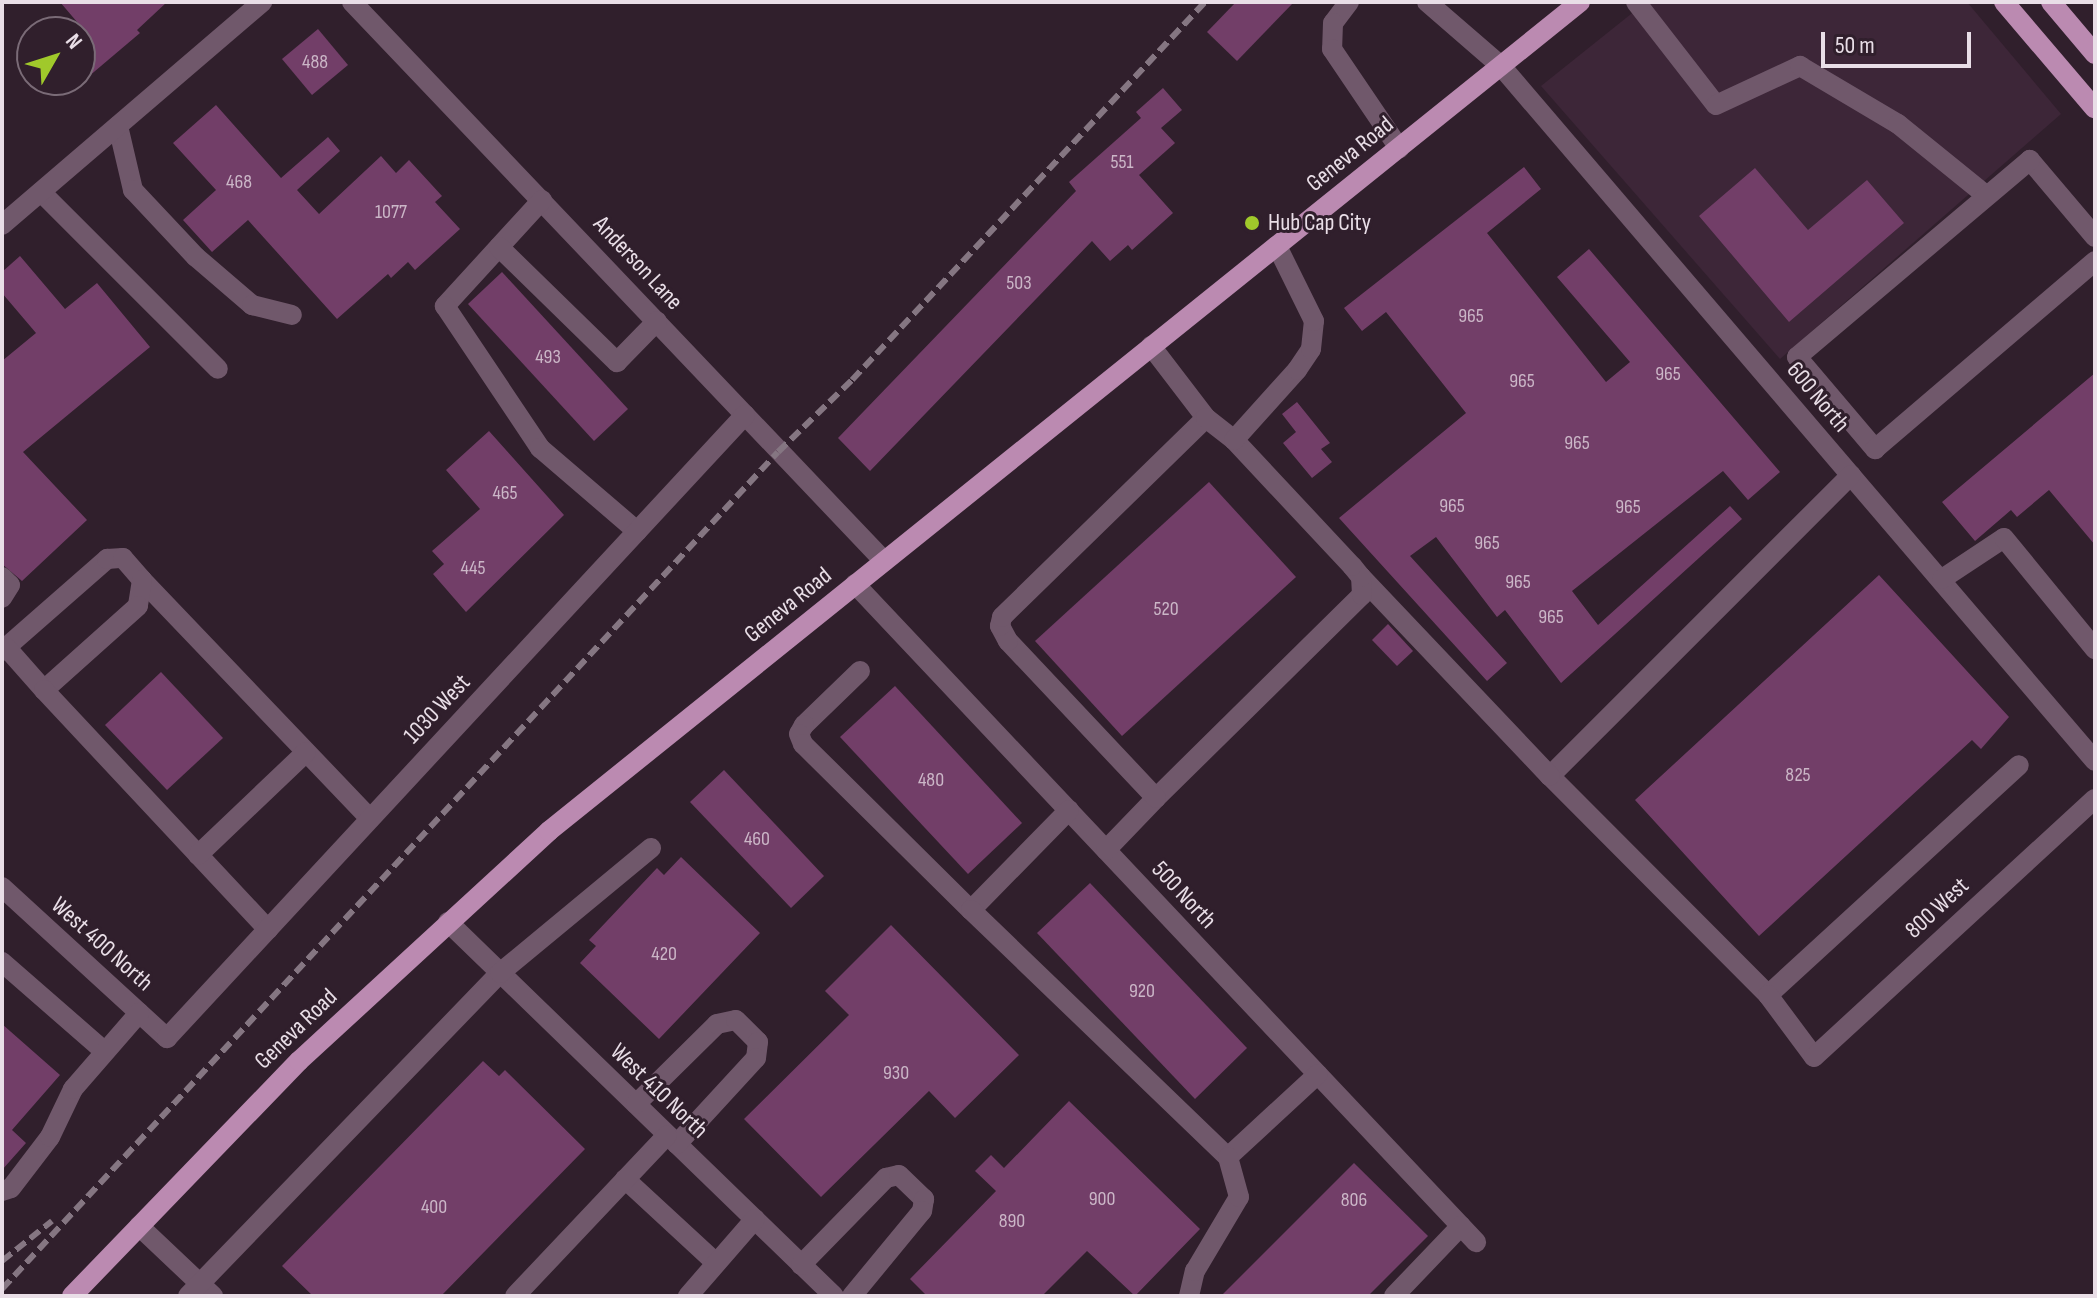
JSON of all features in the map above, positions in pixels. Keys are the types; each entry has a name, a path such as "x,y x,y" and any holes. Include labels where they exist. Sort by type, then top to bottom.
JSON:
{"main road":[{"name":"Geneva Road","path":"72,1296 299,1061 549,831 1580,2"},
{"path":"2004,2 2095,109"},
{"path":"2051,2 2095,54"}],"street":[{"path":"2,225 262,2"},
{"name":"Anderson Lane","path":"352,2 884,561"},
{"path":"1349,2 1333,23 1332,49 1399,148"},
{"name":"600 North","path":"1427,2 1501,66 2095,761"},
{"path":"1636,2 1716,105 1800,66 1898,124 1987,196"},
{"path":"118,126 133,190 196,257 252,305 292,315"},
{"path":"2095,237 2030,160 1797,357 1875,449 2095,261"},
{"path":"41,192 218,369"},
{"path":"542,200 445,306 540,448 637,531"},
{"path":"1234,440 1311,349 1314,321 1277,246"},
{"path":"499,247 617,362 657,321"},
{"path":"1151,346 1206,418 1234,440 1550,776 1768,995 2019,765"},
{"name":"1030 West","path":"167,1038 745,415"},
{"path":"1156,798 1000,626 1002,617 1206,418"},
{"path":"1550,776 1851,475"},
{"path":"1942,579 2004,538 2095,649"},
{"path":"268,929 4,650 107,559 123,558 370,819"},
{"path":"2,577 10,585 2,598"},
{"path":"1106,850 1362,595 1361,577"},
{"path":"44,690 138,606 142,580"},
{"name":"500 North","path":"855,584 1476,1242"},
{"path":"860,671 804,725 799,734 803,744 1228,1157 1239,1197 1195,1271 1189,1296"},
{"path":"198,855 306,752"},
{"name":"800 West","path":"1768,995 1814,1057 2095,799"},
{"path":"971,910 1069,810"},
{"path":"139,1226 200,1292 500,973 651,848"},
{"name":"West 400 North","path":"2,887 167,1038"},
{"name":"West 410 North","path":"448,922 834,1296"},
{"path":"2,962 104,1051"},
{"path":"2,1191 11,1188 50,1137 73,1089 139,1013"},
{"path":"515,1296 625,1179 672,1139 756,1058 758,1042 736,1020 717,1024 636,1104"},
{"path":"1228,1157 1318,1074"},
{"path":"801,1265 886,1178 899,1175 924,1199 922,1211 852,1296"},
{"path":"625,1179 716,1263"},
{"path":"688,1296 755,1219"},
{"path":"1394,1296 1461,1226"}],"shaded area":[{"path":"1646,2 1967,2 2061,114 1780,359 1541,86"}],"building":[{"path":"60,2 167,2 137,30 140,33 96,70 96,16 72,16"},
{"path":"1236,2 1294,2 1237,61 1207,32"},
{"path":"318,29 348,65 312,95 282,59"},
{"path":"1163,88 1182,110 1161,128 1175,143 1139,175 1173,213 1132,250 1128,245 1110,261 1092,241 870,471 838,438 1076,191 1069,182 1141,118 1136,112"},
{"path":"216,105 281,178 328,137 340,151 297,190 319,214 381,156 396,173 409,160 442,196 435,202 460,229 415,270 408,262 391,278 388,274 337,319 248,220 212,252 183,220 216,190 173,143"},
{"path":"1524,167 1541,189 1487,233 1606,382 1630,362 1557,277 1589,249 1780,472 1748,500 1723,471 1572,591 1598,625 1730,506 1742,519 1561,683 1505,610 1497,617 1436,537 1410,556 1507,663 1487,681 1339,518 1466,413 1386,312 1362,331 1344,308"},
{"path":"1755,168 1808,230 1867,180 1904,223 1789,322 1699,216"},
{"path":"20,256 65,309 97,283 150,347 23,452 87,520 22,581 2,564 2,361 36,333 2,293 2,272"},
{"path":"502,272 628,409 594,441 468,304"},
{"path":"2095,373 2095,545 2049,490 2017,517 2011,510 1975,541 1942,502"},
{"path":"1297,402 1330,443 1321,449 1332,462 1312,478 1283,443 1296,432 1282,414"},
{"path":"489,431 564,515 466,612 433,574 444,564 432,551 480,509 446,470"},
{"path":"1209,482 1296,577 1122,736 1035,641"},
{"path":"1879,575 2009,717 1981,749 1972,740 1759,936 1635,800"},
{"path":"1388,624 1413,651 1397,666 1372,640"},
{"path":"161,672 223,738 167,790 105,725"},
{"path":"895,686 1022,823 968,874 840,737"},
{"path":"724,770 824,876 791,908 690,802"},
{"path":"681,857 760,933 659,1039 580,963 596,946 589,940 657,868 664,875"},
{"path":"1090,883 1247,1048 1195,1099 1037,933"},
{"path":"891,925 1019,1055 955,1118 929,1091 821,1197 744,1119 849,1015 825,991"},
{"path":"2,1024 60,1075 12,1130 26,1143 2,1170"},
{"path":"483,1061 499,1076 505,1070 585,1149 441,1296 313,1296 282,1266"},
{"path":"1069,1101 1200,1229 1135,1296 1087,1251 1042,1296 927,1296 910,1279 996,1191 975,1171 991,1155 1004,1168"},
{"path":"1354,1163 1428,1236 1368,1296 1221,1296"}],"railway":[{"path":"2,1289 778,452 852,380 1205,2"},
{"path":"2,1261 52,1221"}],"place":[{"name":"Hub Cap City","path":"1252,223"}]}
